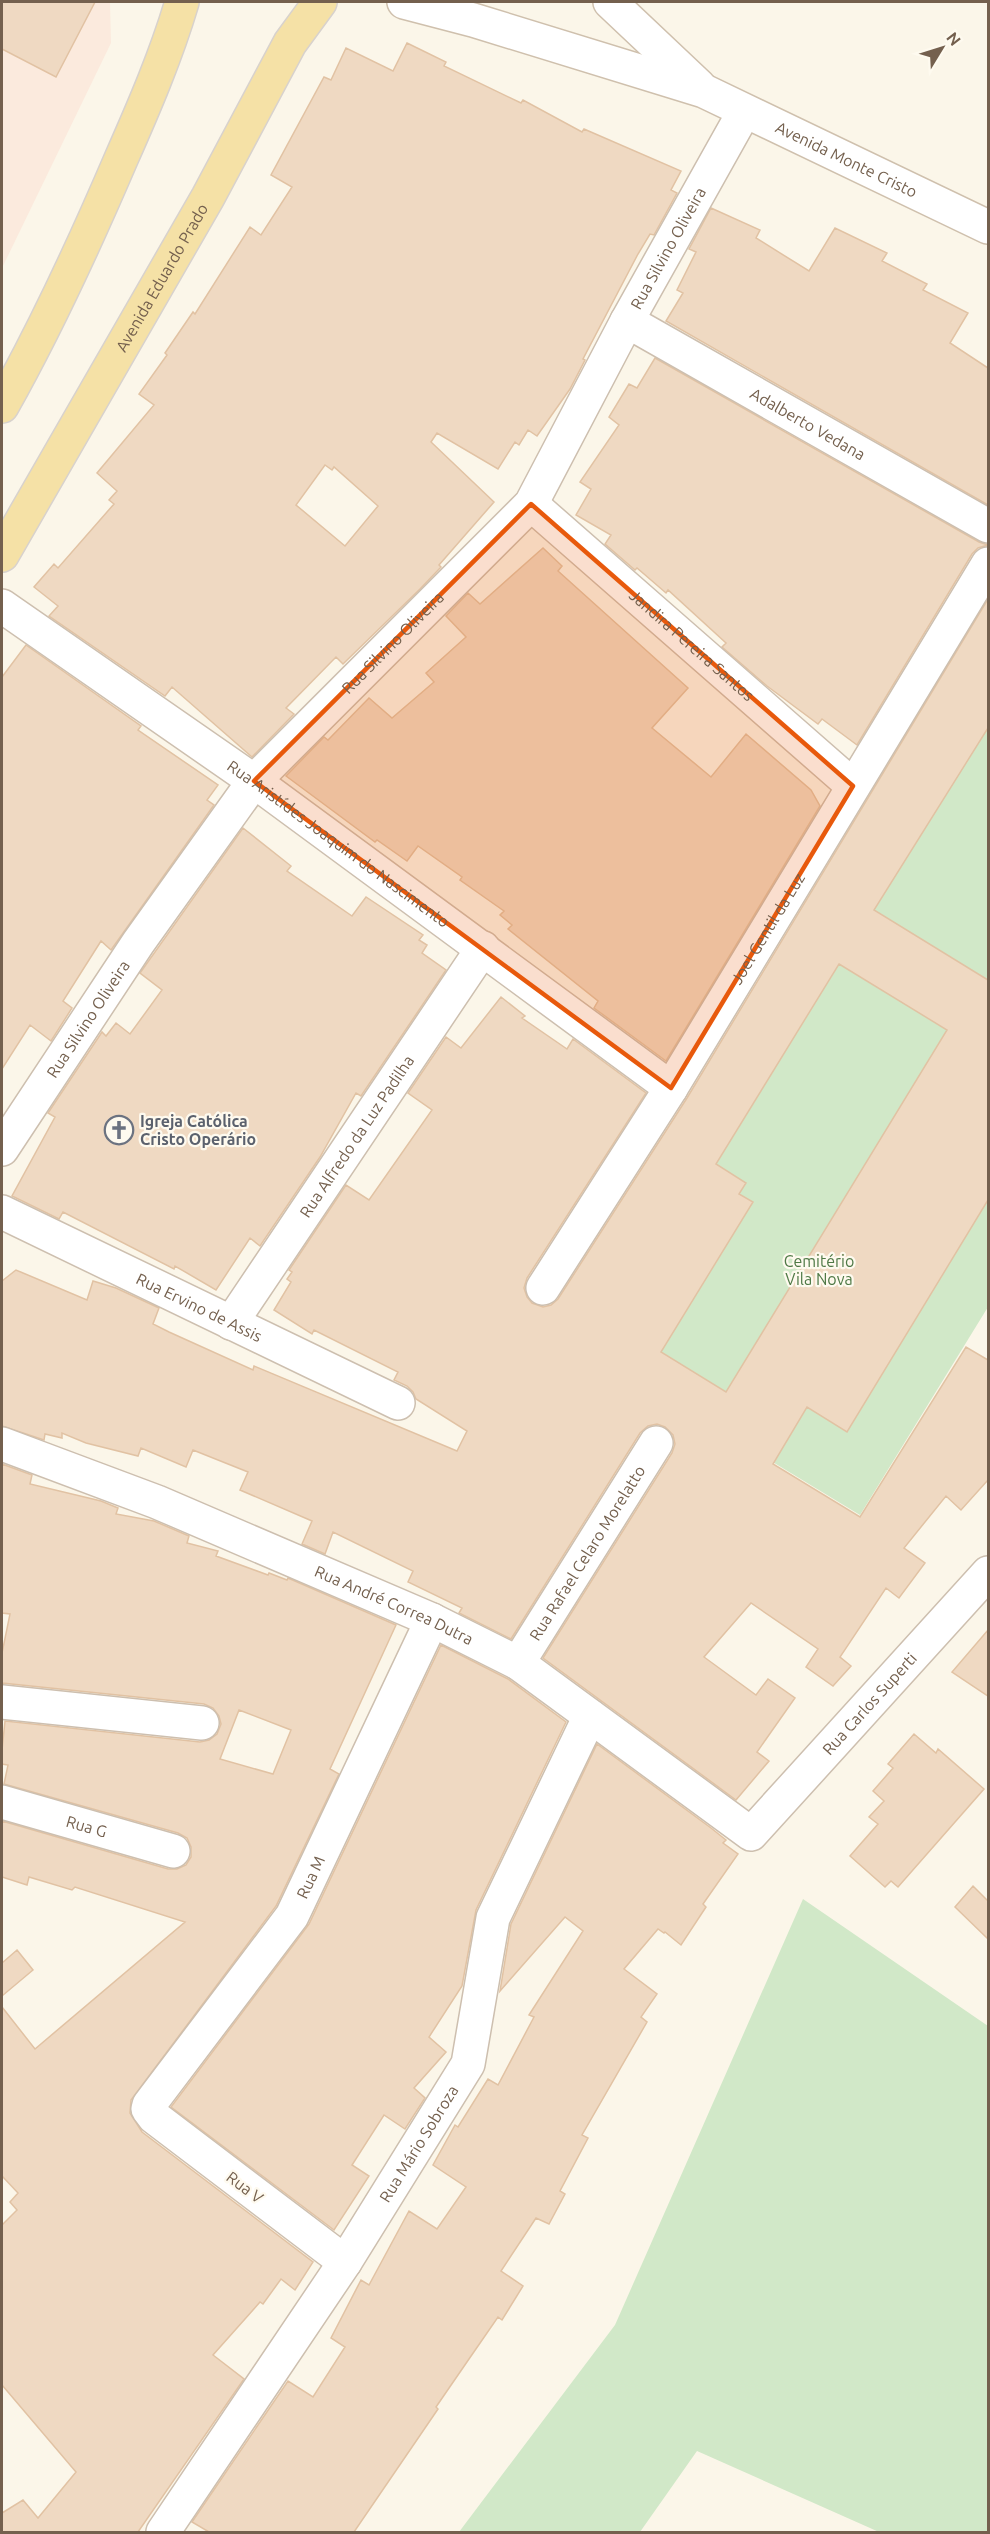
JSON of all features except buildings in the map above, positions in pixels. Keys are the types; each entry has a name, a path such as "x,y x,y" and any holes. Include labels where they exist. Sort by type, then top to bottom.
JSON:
{"main road":[{"path":"2,406 90,232 167,52 182,2"},
{"name":"Avenida Eduardo Prado","path":"2,555 208,197 290,43 320,2"}],"street":[{"name":"Avenida Monte Cristo","path":"404,2 473,20 704,92 988,227"},
{"name":"Avenida Monte Cristo","path":"610,2 704,92"},
{"name":"Rua Silvino Oliveira","path":"2,1149 138,943 254,781 531,504 627,321 744,111"},
{"name":"Adalberto Vedana","path":"627,321 988,526"},
{"name":"Jandira Pereira Santos","path":"531,504 854,786"},
{"name":"Joel Gentil da Luz","path":"543,1288 671,1088 988,564"},
{"name":"Rua Aristídes Joaquim do Nascimento","path":"2,606 254,781 671,1088"},
{"name":"Rua Alfredo da Luz Padilha","path":"231,1323 483,948"},
{"name":"Rua Ervino de Assis","path":"2,1212 398,1403"},
{"name":"Rua Rafael Celaro Morelatto","path":"518,1663 656,1443"},
{"name":"Rua André Correa Dutra","path":"2,1444 157,1502 432,1620 518,1663 751,1834"},
{"name":"Rua Carlos Superti","path":"751,1834 988,1573"},
{"name":"Rua M","path":"148,2109 151,2101 292,1916 432,1620"},
{"path":"2,1702 202,1723"},
{"name":"Rua Mário Sobroza","path":"163,2532 345,2262 468,2064 493,1918 590,1716"},
{"name":"Rua G","path":"2,1802 173,1851"},
{"name":"Rua V","path":"148,2109 154,2117 345,2262"}],"highlighted area":[{"path":"531,504 853,786 671,1088 254,781"}],"shaded area":[{"path":"2,2 110,2 111,43 2,268"}],"green space":[{"name":"Cemitério Vila Nova","path":"988,686 988,1307 860,1515 580,1345"},
{"path":"803,1899 988,2026 988,2532 879,2532 697,2451 640,2532 459,2532 615,2325"}],"place":[{"name":"Igreja Católica Cristo Operário","path":"119,1130"}]}
